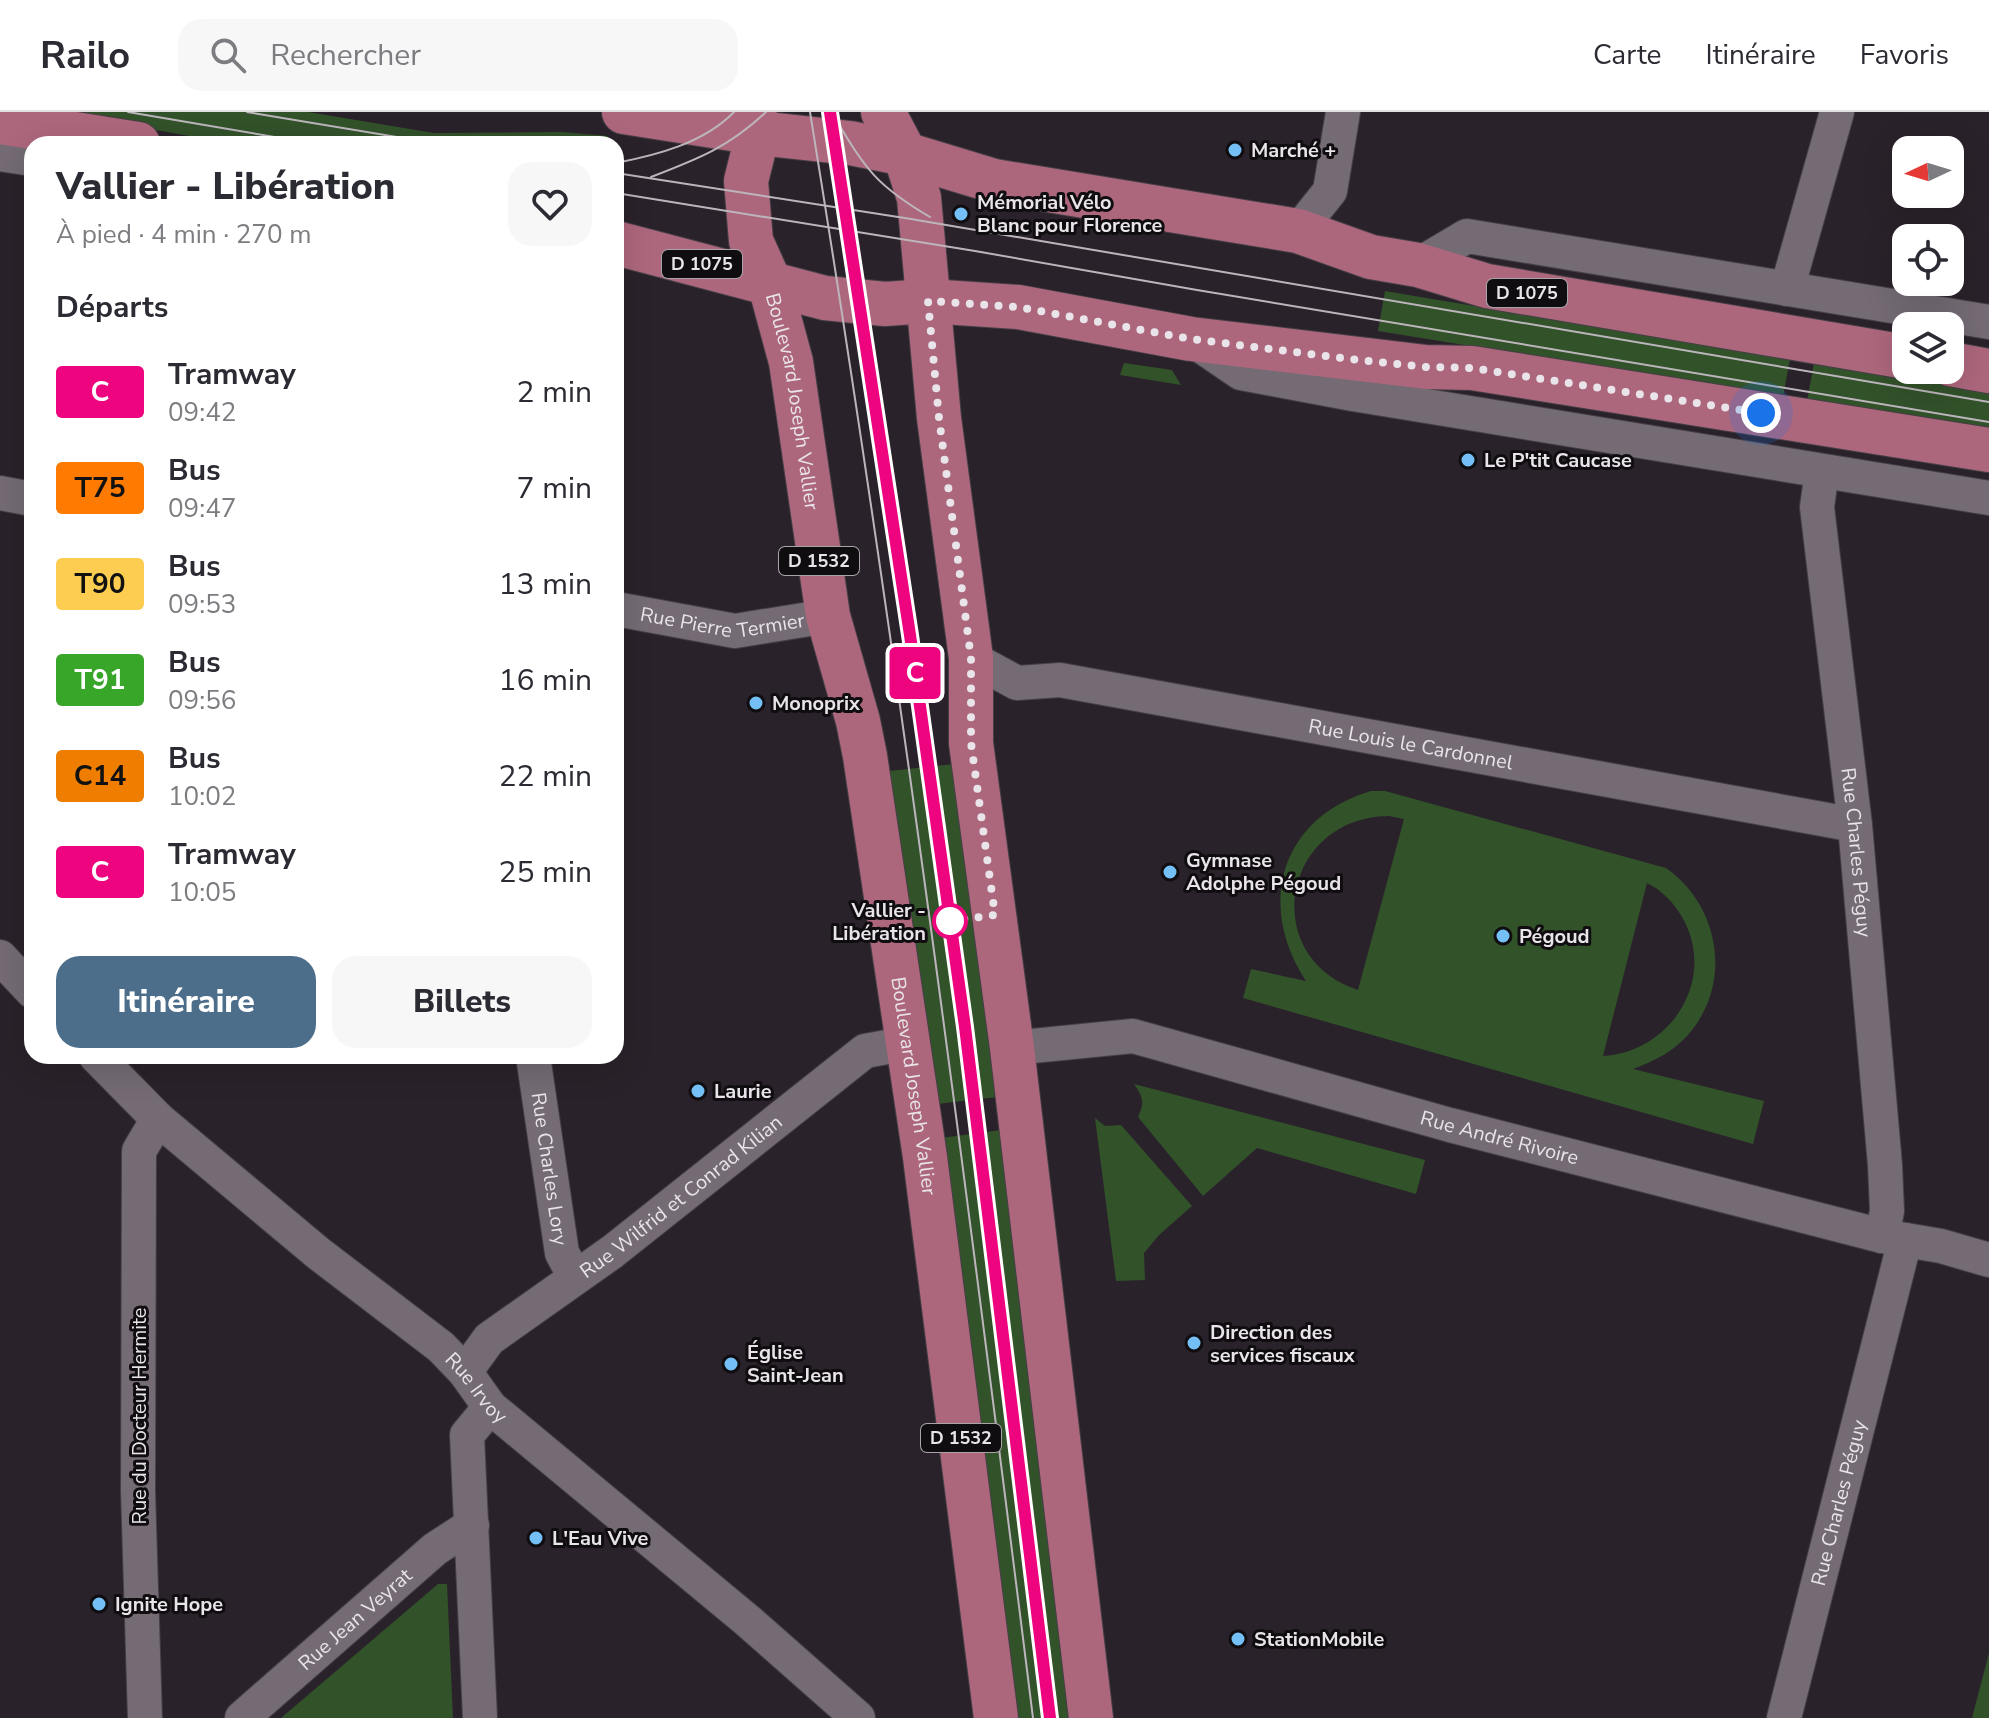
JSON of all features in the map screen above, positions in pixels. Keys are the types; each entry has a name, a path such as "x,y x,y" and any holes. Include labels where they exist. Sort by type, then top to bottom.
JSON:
{"main road":[{"name":"D 1075","path":"624,112 756,123 796,136 905,154 994,181 1298,231 1371,257 1418,265 1487,286 1892,355"},
{"path":"883,112 905,154 919,198 939,418 971,658 971,743 1012,1048 1091,1718"},
{"path":"0,122 88,136"},
{"name":"Boulevard Joseph Vallier","path":"756,123 746,181 751,241 769,281 791,362 828,616 860,732 909,1043 996,1718"},
{"name":"D 1075","path":"624,245 825,298 885,304 928,301 1018,307 1191,339 1426,367 1472,368 1989,450"},
{"path":"1964,367 1989,371"}],"street":[{"path":"1298,231 1330,191 1343,112"},
{"path":"1787,289 1837,112"},
{"path":"0,154 24,158"},
{"path":"1418,265 1467,236 1989,322"},
{"path":"1191,339 1241,373 1368,397 1989,498"},
{"name":"Rue Charles Péguy","path":"1784,1718 1894,1238 1887,1211 1855,825 1817,507 1822,471"},
{"path":"0,493 24,498"},
{"name":"Rue Pierre Termier","path":"624,610 735,631 828,616"},
{"name":"Rue Louis le Cardonnel","path":"971,658 1017,683 1060,680 1855,825"},
{"path":"0,957 24,982"},
{"name":"Rue André Rivoire","path":"1012,1048 1133,1036 1450,1125 1989,1260"},
{"name":"Rue Wilfrid et Conrad Kilian","path":"465,1372 489,1339 624,1243 865,1051 909,1043"},
{"name":"Rue Irvoy","path":"104,1064 158,1119 318,1253 441,1347 465,1372 490,1407 748,1621 858,1718"},
{"name":"Rue Charles Lory","path":"534,1064 562,1253 575,1277"},
{"name":"Rue du Docteur Hermite","path":"145,1718 138,1491 139,1151 158,1119"},
{"path":"480,1718 467,1435 490,1407"},
{"name":"Rue Jean Veyrat","path":"242,1718 435,1549 472,1525"}],"green space":[{"path":"55,112 308,112 434,133 562,132 608,136 189,136"},
{"path":"1385,291 1790,359 1783,397 1378,331"},
{"path":"1124,363 1172,370 1181,385 1120,375"},
{"path":"1814,363 1892,376 1892,384 1941,384 1989,392 1989,431 1807,401"},
{"path":"954,764 998,1097 937,1104 889,771"},
{"path":"1371,791 1385,791 1666,868 1685,885 1700,905 1710,927 1715,951 1715,976 1698,1022 1681,1042 1658,1058 1633,1069 1764,1101 1753,1144 1243,998 1251,969 1306,981 1291,952 1282,923 1281,895 1286,868 1297,843 1315,821 1340,804","holes":["1389,816 1404,819 1358,990 1326,973 1305,949 1295,921 1296,891 1306,863 1325,839 1353,822","1647,883 1667,897 1682,917 1692,941 1694,964 1691,987 1682,1008 1667,1027 1649,1041 1627,1051 1603,1056"]},
{"path":"1134,1084 1425,1160 1416,1194 1257,1148 1203,1196 1138,1117 1142,1100"},
{"path":"1095,1118 1105,1126 1121,1125 1192,1206 1144,1253 1145,1280 1116,1281"},
{"path":"1001,1130 1074,1718 1012,1718 941,1138"},
{"path":"438,1584 447,1584 453,1718 281,1718"},
{"path":"1989,1653 1989,1718 1972,1718"}],"tram line":[{"path":"128,112 269,136"},
{"path":"247,112 391,136"},
{"path":"624,161 663,152 694,140 734,112"},
{"path":"651,177 712,151 766,112"},
{"path":"810,112 901,713 1033,1718"},
{"path":"830,112 965,1027 1049,1718"},
{"name":"C","path":"830,112 910,635 965,1027 1050,1718"},
{"path":"835,118 874,175 897,196 930,217"},
{"path":"624,174 911,219 1989,402"},
{"path":"624,194 1989,422"}],"place":[{"name":"Marché +","path":"1235,150"},
{"name":"Mémorial Vélo Blanc pour Florence","path":"961,214"},
{"name":"Le P'tit Caucase","path":"1468,460"},
{"name":"Monoprix","path":"756,703"},
{"name":"Gymnase Adolphe Pégoud","path":"1170,872"},
{"name":"Vallier - Libération","path":"950,921"},
{"name":"Pégoud","path":"1503,936"},
{"name":"Laurie","path":"698,1091"},
{"name":"Direction des services fiscaux","path":"1194,1343"},
{"name":"Église Saint-Jean","path":"731,1364"},
{"name":"L'Eau Vive","path":"536,1538"},
{"name":"Ignite Hope","path":"99,1604"},
{"name":"StationMobile","path":"1238,1639"}],"route":[{"path":"950,921 995,915 971,743 971,658 939,418 928,301 1018,307 1191,339 1350,359 1472,368 1761,413"}]}
